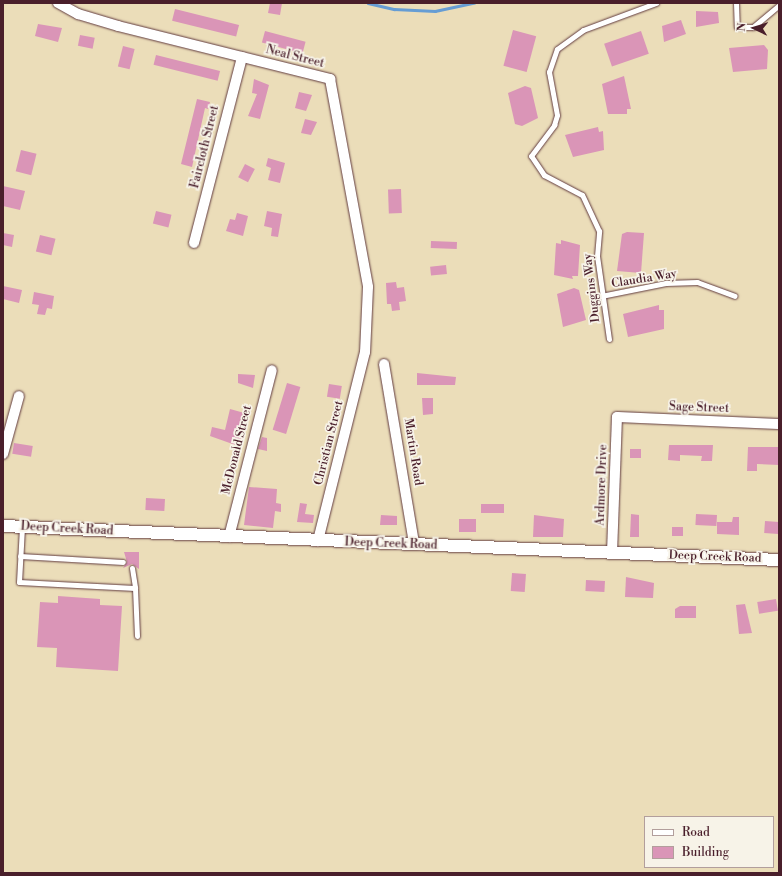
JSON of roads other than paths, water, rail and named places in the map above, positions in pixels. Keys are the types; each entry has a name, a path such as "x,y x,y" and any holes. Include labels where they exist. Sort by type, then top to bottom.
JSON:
{"street":[{"name":"Neal Street","path":"58,3 78,14 330,79 368,287 365,352"},
{"name":"Faircloth Street","path":"194,243 242,57"},
{"name":"Christian Street","path":"318,541 365,352"},
{"name":"Martin Road","path":"384,364 414,544"},
{"name":"McDonald Street","path":"229,537 272,370"},
{"path":"3,454 19,396"},
{"name":"Sage Street","path":"618,418 779,424"},
{"name":"Ardmore Drive","path":"612,553 618,418"},
{"name":"Deep Creek Road","path":"3,526 779,560"}],"lane":[{"name":"Duggins Way","path":"609,339 601,296 596,256 599,231 582,195 544,175 531,156 557,115 548,72 557,49 583,30 656,3"},
{"path":"736,3 737,27 753,28 779,4"},
{"name":"Claudia Way","path":"601,296 666,283 697,282 735,296"},
{"path":"22,527 19,582 135,588"},
{"path":"20,556 123,562"},
{"path":"132,568 135,588 137,636"}],"waterway":[{"path":"368,3 394,9 435,11 474,3"}]}
